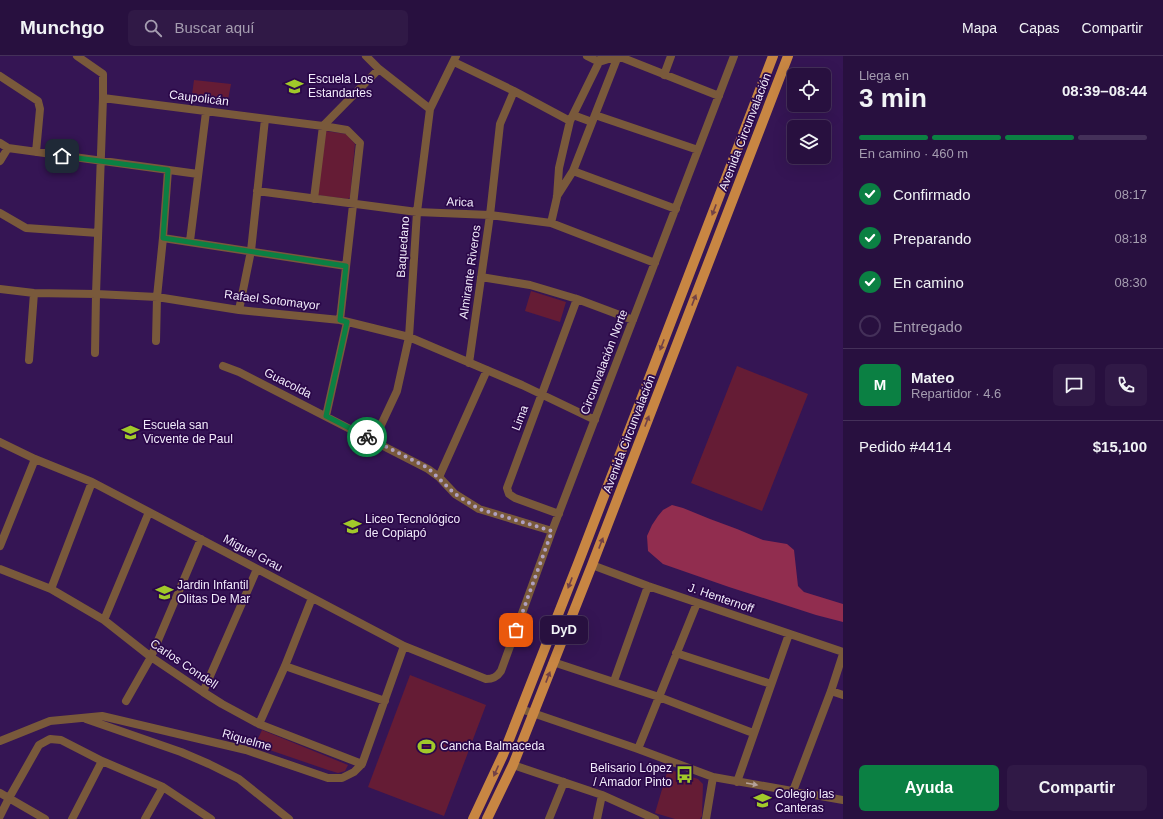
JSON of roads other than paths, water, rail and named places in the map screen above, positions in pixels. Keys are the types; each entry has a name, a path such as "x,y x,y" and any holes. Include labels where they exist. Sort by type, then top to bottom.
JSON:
{"main road":[{"name":"Avenida Circunvalación","path":"474,819 504,755 773,56"},
{"name":"Avenida Circunvalación","path":"487,819 513,765 534,713 788,56"}],"street":[{"path":"77,56 103,74 95,353"},
{"path":"366,56 379,69 430,109"},
{"path":"587,56 600,59 618,56 719,96"},
{"path":"556,197 574,172 618,56"},
{"path":"664,75 671,56"},
{"name":"Circunvalación Norte","path":"497,677 501,672 552,531 734,56"},
{"path":"455,59 514,91 571,118 593,119 698,150"},
{"name":"Baquedano","path":"374,440 396,391 409,338 417,212 430,109 455,59"},
{"path":"551,223 556,197 559,168 571,118 600,59"},
{"path":"314,199 323,126 379,69"},
{"path":"0,76 38,101 40,109 36,152"},
{"name":"Almirante Riveros","path":"469,363 490,215 500,124 514,91"},
{"name":"Caupolicán","path":"103,98 347,130 360,143 354,204"},
{"path":"190,241 206,112"},
{"path":"239,310 251,251 265,119"},
{"path":"0,143 8,148 198,174"},
{"path":"0,161 8,148"},
{"path":"156,341 157,297 168,170"},
{"path":"574,172 676,210"},
{"name":"Arica","path":"257,191 417,212 490,215 551,223 655,263"},
{"path":"326,416 344,321 346,266 354,204"},
{"path":"0,213 26,228 98,233"},
{"path":"163,238 346,266"},
{"path":"481,277 530,285 577,299 633,320"},
{"name":"Rafael Sotomayor","path":"0,289 34,293 157,297 239,310 344,321 409,338 522,385 595,420"},
{"path":"29,360 34,293"},
{"name":"Lima","path":"559,514 515,498 509,494 507,488 577,299"},
{"name":"Guacolda","path":"223,366 239,372 428,468 455,494 479,509 552,531"},
{"path":"439,477 487,370"},
{"name":"Miguel Grau","path":"0,442 35,459 92,482 404,646 486,679 493,679 497,677"},
{"path":"0,546 35,459"},
{"path":"51,588 92,482"},
{"path":"104,620 149,512"},
{"path":"126,701 151,657 201,539"},
{"name":"J. Henternoff","path":"592,565 648,586 843,653"},
{"name":"Carlos Condell","path":"0,569 51,588 104,620 151,657 203,692 259,724 362,764"},
{"path":"203,692 257,569"},
{"path":"614,681 648,586"},
{"path":"259,724 285,666 312,598"},
{"path":"638,749 697,603"},
{"path":"737,782 789,634"},
{"path":"362,764 404,646"},
{"path":"676,653 771,684"},
{"path":"793,791 831,690 843,653"},
{"path":"553,662 614,681 753,733"},
{"path":"285,666 384,701"},
{"path":"831,690 843,695"},
{"path":"521,709 714,777 843,800"},
{"name":"Riquelme","path":"0,740 50,721 102,716 246,750 328,778 342,778 354,772 362,764"},
{"path":"83,718 181,752 209,764 239,779 289,819"},
{"path":"0,816 39,745 50,739 61,740 102,761 163,787 211,819"},
{"path":"72,819 102,761"},
{"path":"513,765 602,796 652,818"},
{"path":"706,819 714,777"},
{"path":"549,819 564,782"},
{"path":"144,819 163,787"},
{"path":"0,793 45,819"},
{"path":"597,819 602,796"}],"place":[{"name":"Escuela Los Estandartes","path":"295,86"},
{"name":"Escuela san Vicvente de Paul","path":"130,432"},
{"name":"Liceo Tecnológico de Copiapó","path":"352,526"},
{"name":"Jardin Infantil Olitas De Mar","path":"164,592"},
{"name":"DyD","path":"516,630"},
{"name":"Cancha Balmaceda","path":"427,746"},
{"name":"Belisario López / Amador Pinto","path":"685,775"},
{"name":"Colegio las Canteras","path":"762,801"}]}
